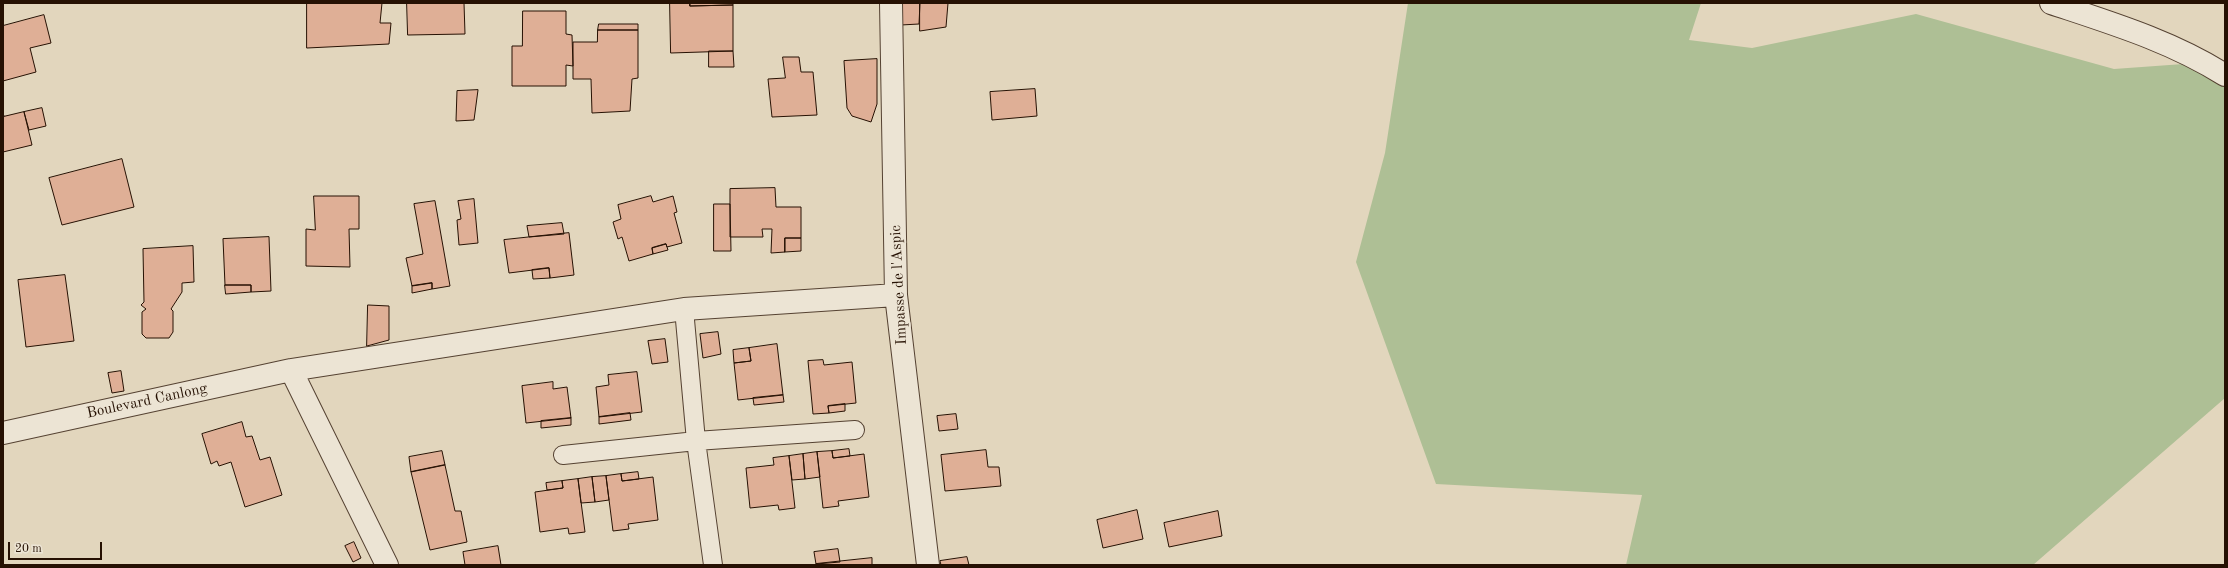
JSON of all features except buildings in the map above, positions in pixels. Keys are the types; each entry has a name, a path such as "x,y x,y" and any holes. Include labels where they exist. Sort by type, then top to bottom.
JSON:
{"street":[{"name":"Impasse de l'Aspic","path":"891,3 896,295 928,565"},
{"path":"2051,3 2157,40 2190,55 2225,75"},
{"name":"Boulevard Canlong","path":"3,433 291,370 684,309 896,295"},
{"path":"291,370 387,565"}],"lane":[{"path":"684,309 696,441 713,565"},
{"path":"563,455 696,441 855,430"}],"green space":[{"path":"1408,3 1701,3 1689,40 1752,48 1916,14 2114,69 2225,61 2225,398 2033,565 1626,565 1642,495 1436,484 1356,262 1385,153"}]}
